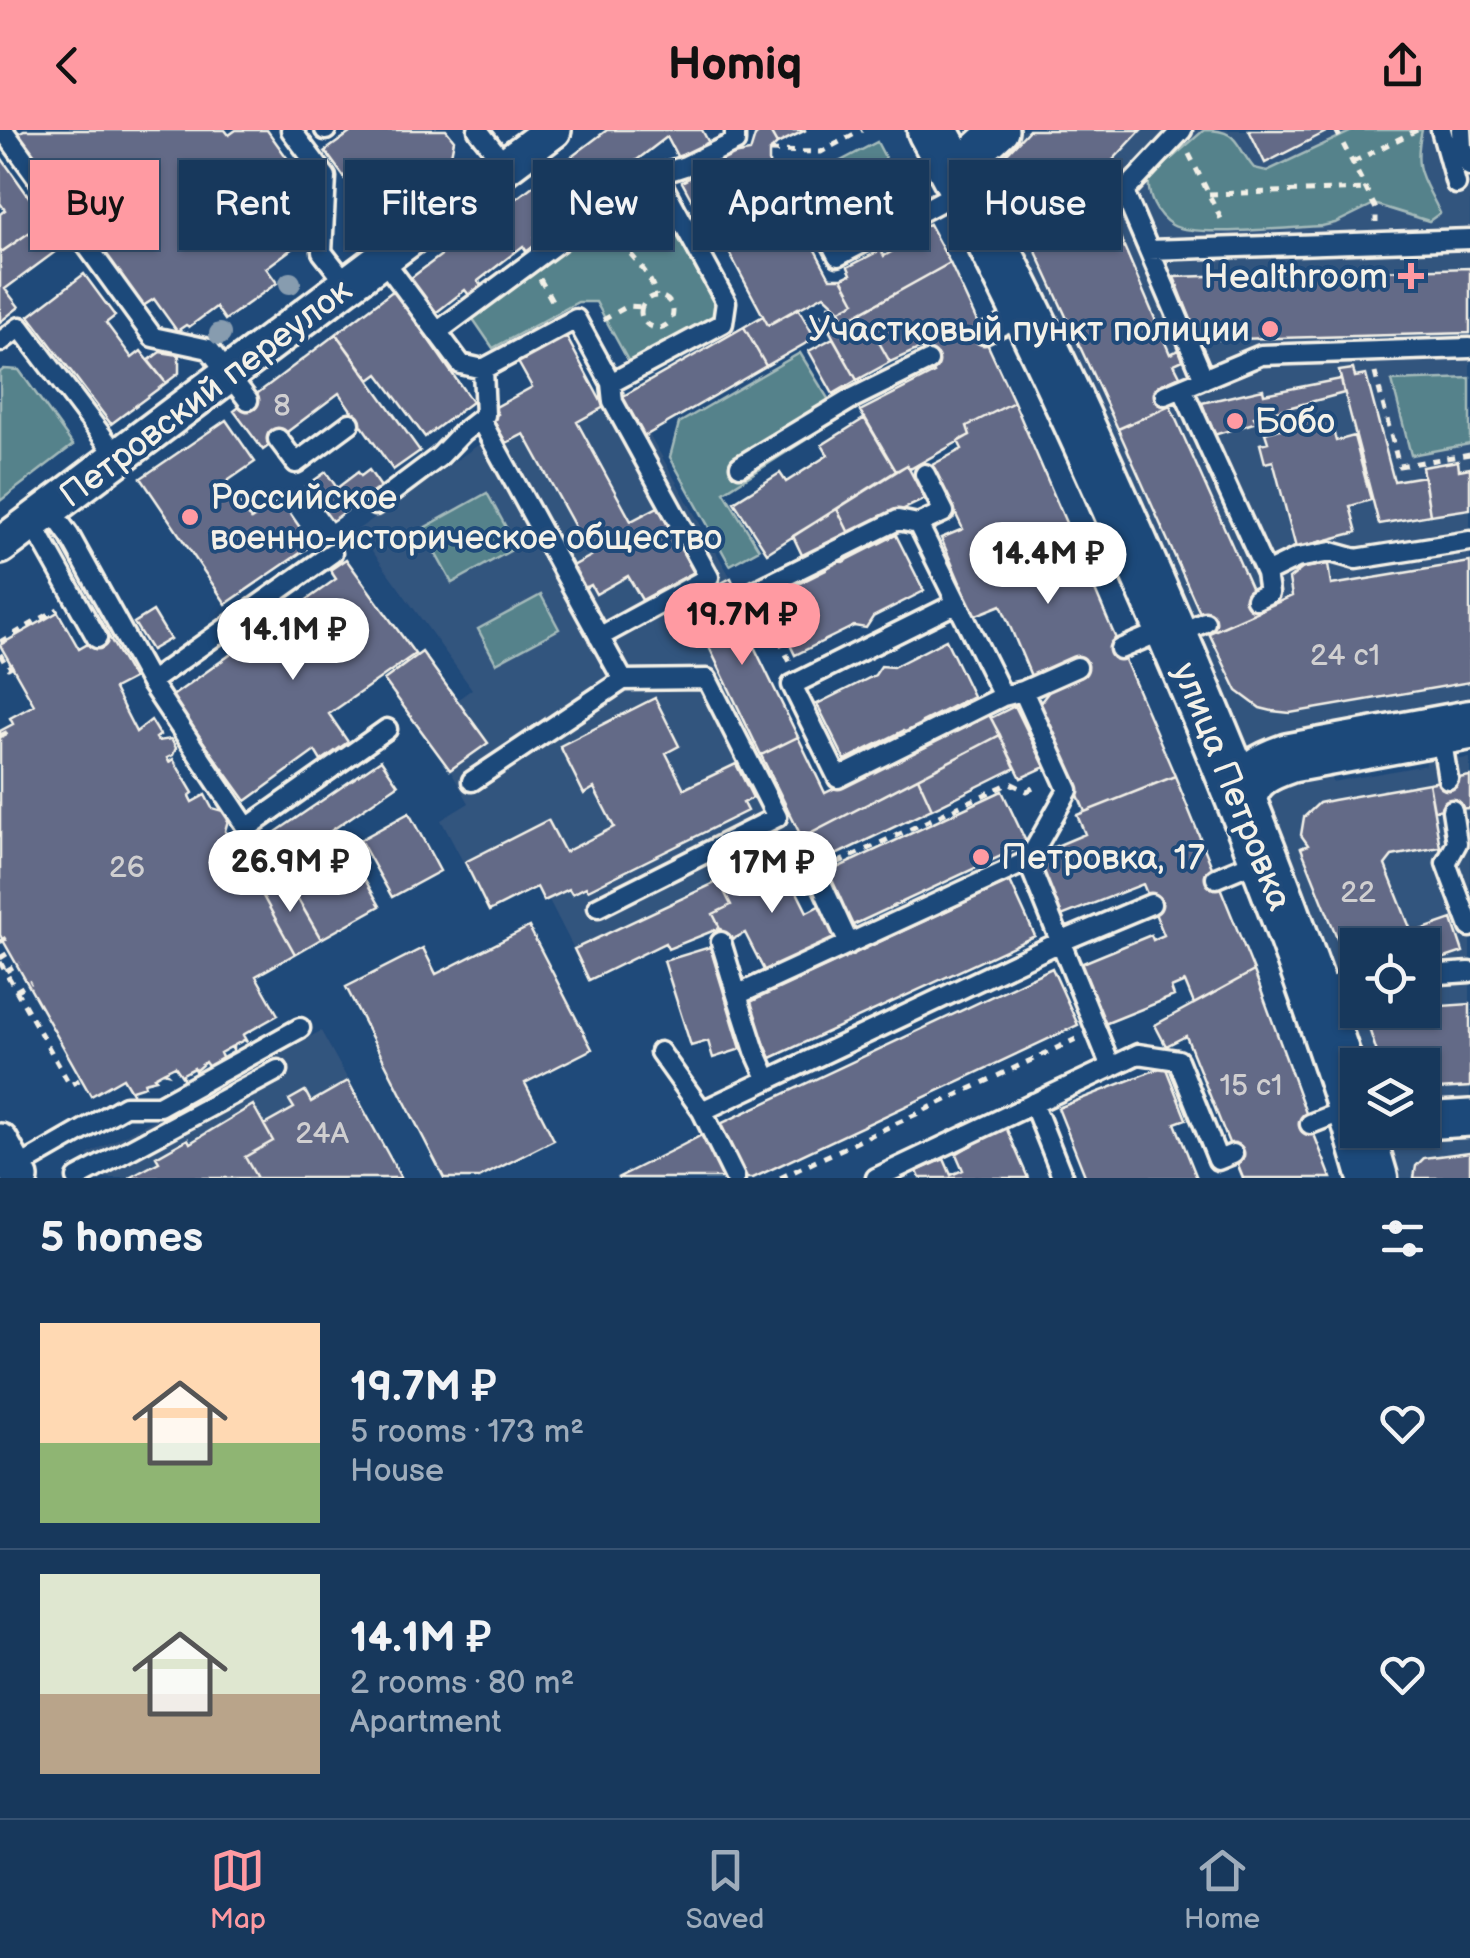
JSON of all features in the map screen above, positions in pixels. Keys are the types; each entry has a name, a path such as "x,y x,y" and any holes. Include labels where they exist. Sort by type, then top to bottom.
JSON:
{"street":[{"name":"Петровский переулок","path":"513,161 553,130"},
{"name":"улица Петровка","path":"932,130 949,160"},
{"path":"976,160 1000,130"},
{"name":"Петровский переулок","path":"0,546 118,458 238,387 347,284 393,250"},
{"name":"улица Петровка","path":"996,250 1089,429 1183,628 1264,858 1333,986 1340,1048"},
{"path":"1242,800 1250,778 1289,758 1455,727"},
{"path":"1440,1120 1470,1118"},
{"name":"улица Петровка","path":"1360,1148 1373,1178"}],"lane":[{"path":"2,130 153,337 209,350 238,387"},
{"path":"291,130 326,178 322,252 347,284"},
{"path":"478,130 501,160"},
{"path":"673,170 735,142 735,130"},
{"path":"1442,130 1456,184"},
{"path":"1462,130 1462,148 1470,166"},
{"path":"1180,132 1124,192 1204,378"},
{"path":"610,384 723,323 726,302 673,203"},
{"path":"1149,250 1470,240"},
{"path":"437,332 547,250"},
{"path":"382,258 461,364 484,369 574,328 610,384 613,402 709,577 599,636"},
{"path":"984,334 1028,312"},
{"path":"0,342 20,328 118,458"},
{"path":"1256,599 1269,593 1266,572 1174,392 1260,355 1470,348"},
{"path":"740,466 852,399 928,362"},
{"path":"376,505 439,458 485,416 484,369"},
{"path":"480,419 623,680"},
{"path":"278,439 296,463 350,422"},
{"path":"755,591 898,520 918,524 944,512 925,474"},
{"path":"41,516 75,599 98,638"},
{"path":"41,516 69,535 150,682 247,828 387,729"},
{"path":"918,524 1003,696"},
{"path":"1266,572 1296,558 1330,552 1356,559 1470,541"},
{"path":"150,682 332,553"},
{"path":"957,603 792,685 838,778 1003,696 1077,667"},
{"path":"1120,648 1183,628"},
{"path":"472,781 623,680 707,679 777,817 598,906"},
{"path":"737,996 1028,861 1068,790 1023,691"},
{"path":"1448,780 1455,727"},
{"path":"1452,810 1463,843 1446,863 1470,927"},
{"path":"1216,878 1264,858"},
{"path":"1028,861 1110,1067"},
{"path":"816,872 849,944"},
{"path":"702,1112 1060,942 1151,904"},
{"path":"721,942 768,1080"},
{"path":"1440,974 1470,972"},
{"path":"9,1162 125,1106 160,1106 300,1028"},
{"path":"660,1052 702,1112 735,1178"},
{"path":"876,1178 1138,1054 1178,1060 1225,1164"},
{"path":"77,1178 278,1070"},
{"path":"1034,1103 1063,1178"}],"path":[{"path":"770,151 821,152 862,130"},
{"path":"1336,130 1376,209"},
{"path":"1352,163 1417,130"},
{"path":"1180,132 1226,227"},
{"path":"1209,194 1366,189"},
{"path":"624,250 640,264 656,296"},
{"path":"531,262 574,328 628,306 642,307"},
{"path":"656,296 668,300 672,317 666,325 655,328 646,324 642,307 647,299 656,296"},
{"path":"815,319 829,311 832,304"},
{"path":"1369,352 1399,466 1470,454"},
{"path":"755,591 800,681"},
{"path":"0,642 75,599"},
{"path":"0,654 8,668 14,665"},
{"path":"0,736 10,731 12,735"},
{"path":"816,872 1010,783 1027,792 1062,776"},
{"path":"240,853 250,870 246,872"},
{"path":"13,950 0,960 16,990 70,1085 85,1077"},
{"path":"6,972 20,963"},
{"path":"16,990 31,982"},
{"path":"780,1178 1095,1030"}],"shaded area":[{"path":"1022,130 1470,130 1470,710 1247,749 1241,746 1017,250 1121,250 1121,160 996,160"},
{"path":"566,336 604,406 620,398 643,436 649,434 731,578 688,602 802,838 574,949 549,900 544,901 537,887 489,911 441,820 469,803 450,770 488,743 457,700 472,689 357,530 481,443 474,430 498,414 494,408 532,387 518,362"},
{"path":"1458,746 1460,759 1470,758 1470,1106 1440,1109 1440,1048 1353,1048 1347,1028 1440,1028 1440,928 1340,928 1340,1008 1271,800 1277,784 1328,768 1332,782 1426,765 1424,751"},
{"path":"321,1031 402,1178 99,1178 87,1155"},
{"path":"1440,1135 1449,1141 1470,1139 1470,1178 1395,1178 1389,1148 1440,1148"}],"green space":[{"path":"1204,130 1230,136 1254,168 1267,171 1354,130 1422,130 1419,165 1440,213 1429,221 1374,204 1322,226 1183,229 1161,216 1150,192 1149,178"},
{"path":"877,142 886,160 843,160"},
{"path":"673,228 717,309 715,320 631,366 596,302 578,302 493,348 469,313 554,250 673,250"},
{"path":"800,353 840,418 724,492 759,549 730,565 670,457 679,423"},
{"path":"19,370 73,445 0,501 0,372"},
{"path":"1470,378 1470,444 1411,455 1392,381"},
{"path":"487,493 517,547 452,583 422,529"},
{"path":"541,595 559,629 496,663 478,629"}],"building":[{"path":"24,130 225,130 229,135 236,130 267,130 289,160 179,160 179,250 290,250 266,268 277,283 225,320 216,307 177,331 154,299 143,306 104,252 159,250 159,160 36,160 17,134"},
{"path":"354,130 446,130 454,140 451,155 444,160 345,160 345,178 325,151"},
{"path":"607,130 702,130 709,143 679,160 667,137 637,160 567,160"},
{"path":"761,130 769,130 777,144 769,152 769,160 723,160 750,152"},
{"path":"769,130 806,130 777,144"},
{"path":"1029,130 1141,130 1113,160 1001,160"},
{"path":"1249,130 1330,130 1265,163"},
{"path":"0,156 30,198 30,232 0,253 0,214 5,210 0,203"},
{"path":"693,176 693,202 682,182"},
{"path":"533,186 533,247 527,252 523,246 478,281 482,286 469,295 465,290 433,315 407,281 448,250 513,250 513,201"},
{"path":"929,224 950,263 845,321 840,310 855,302 842,278 851,274 848,267 881,250 884,256 895,250 929,250"},
{"path":"30,232 30,250 58,250 5,289 19,307 0,322 0,253"},
{"path":"1121,239 1170,354 1179,350 1183,360 1174,364 1180,376 1160,385 1170,406 1118,429 1035,250 1121,250"},
{"path":"728,250 815,250 830,278 842,278 855,302 840,310 824,295 768,325"},
{"path":"950,263 1014,402 967,426 970,435 910,469 907,465 896,471 860,411 934,373 921,348 890,362 862,312"},
{"path":"1470,268 1470,333 1199,340 1174,277"},
{"path":"84,274 115,316 106,323 132,358 141,351 166,383 111,424 29,316"},
{"path":"394,290 472,402 425,437 378,374 370,380 336,334"},
{"path":"798,308 815,338 766,366 744,327 763,316 768,325"},
{"path":"862,312 890,362 857,380 829,330"},
{"path":"744,327 766,366 643,437 620,398"},
{"path":"336,334 420,451 393,470 339,393 263,450 234,411"},
{"path":"566,336 604,407 577,422 631,521 658,507 694,572 642,600 628,576 596,594 591,585 583,589 571,567 591,556 524,434 506,443 492,418 498,414 494,408 532,387 518,362"},
{"path":"833,338 857,380 833,394 809,351"},
{"path":"160,352 179,355 179,373 166,383 148,361"},
{"path":"1353,369 1355,377 1366,375 1394,481 1424,476 1430,515 1379,524 1339,371"},
{"path":"1341,379 1344,393 1254,417 1257,422 1214,435 1202,403 1263,389 1264,394"},
{"path":"1014,402 1175,776 1085,812 1040,703 1050,690 1081,677 1076,665 1061,663 1031,676 1001,605 974,616 941,538 963,529 932,465 962,449 958,441 970,435 967,426"},
{"path":"1170,406 1261,610 1209,633 1118,429"},
{"path":"1329,416 1336,441 1354,436 1371,500 1350,506 1357,532 1296,548 1273,461 1265,463 1260,444 1268,442 1265,433"},
{"path":"865,418 896,471 767,553 734,502 780,473 786,482 828,455 822,445"},
{"path":"226,420 255,462 226,482 251,520 281,500 312,545 226,604 141,478"},
{"path":"1458,461 1459,470 1470,468 1470,509 1430,515 1422,467"},
{"path":"907,465 925,499 850,535 837,509"},
{"path":"369,470 381,487 332,521 306,486 326,472 337,488 358,472 361,476"},
{"path":"837,509 850,535 803,557 793,536"},
{"path":"896,535 924,591 873,617 866,628 854,626 795,655 768,599 826,570 832,561 843,562"},
{"path":"346,559 415,654 329,714 348,742 321,761 315,751 246,801 171,697 336,579 330,570"},
{"path":"1470,562 1470,682 1290,713 1272,711 1260,708 1237,691 1209,633 1292,596 1289,579 1303,568 1328,564 1331,585"},
{"path":"731,578 737,591 729,595 798,737 761,755 687,601"},
{"path":"153,611 170,639 151,650 134,623"},
{"path":"58,612 79,649 107,633 133,679 114,689 136,732 151,720 160,735 158,741 171,739 176,748 167,758 169,762 173,759 193,793 189,796 192,802 205,795 212,808 230,813 225,831 230,843 233,848 240,844 264,886 259,889 295,954 256,976 278,1015 243,1035 247,1042 220,1053 225,1064 212,1072 205,1062 195,1071 194,1068 183,1074 183,1078 175,1066 132,1093 123,1078 91,1096 0,935 0,731 13,724 10,718 34,705 0,645"},
{"path":"946,640 973,696 922,722 921,728 909,734 903,731 845,760 817,704 875,675 881,666 893,667"},
{"path":"422,652 488,743 450,770 384,680"},
{"path":"655,698 679,746 666,753 684,789 736,764 753,798 743,803 747,811 588,890 586,887 572,894 569,889 544,901 537,887 489,911 465,862 548,820 565,852 614,827 594,788 584,794 560,746"},
{"path":"1015,706 1045,767 1021,778 991,718"},
{"path":"988,713 1000,735 802,838 761,755 798,737 825,793"},
{"path":"1000,735 1015,768 932,809 918,778"},
{"path":"381,760 398,785 287,861 270,836"},
{"path":"1175,776 1254,971 1194,1004 1185,982 1171,988 1174,996 1102,1025 1078,965 1151,935 1153,940 1164,935 1143,884 1059,917 1037,864 1042,852 1085,834 1077,815"},
{"path":"1470,776 1470,808 1434,810 1429,783"},
{"path":"918,778 932,809 815,865 802,838"},
{"path":"1429,783 1440,847 1392,856 1385,865 1410,928 1340,928 1340,945 1301,848 1308,845 1301,835 1304,817 1319,803"},
{"path":"1002,791 1027,844 851,926 826,873"},
{"path":"409,813 440,871 392,897 360,840"},
{"path":"343,841 380,906 321,939 284,875"},
{"path":"777,852 807,912 821,905 835,933 832,943 767,976 745,933 727,942 713,914 731,905 719,881"},
{"path":"284,875 321,939 295,954 259,889"},
{"path":"719,881 731,905 713,914 720,928 668,949 665,943 589,980 574,949"},
{"path":"1010,881 1035,936 771,1058 746,1004"},
{"path":"1452,919 1463,952 1440,960 1440,928 1426,928"},
{"path":"529,927 592,1049 525,1083 554,1140 479,1178 444,1178 346,987 423,948 436,974"},
{"path":"710,947 741,1049 713,1058 708,1041 691,1046 664,961"},
{"path":"1052,968 1078,1025 746,1178 720,1124"},
{"path":"1254,971 1331,1178 1243,1178 1186,1036 1166,1046 1155,1025"},
{"path":"1440,975 1442,1006 1470,1004 1470,1087 1440,1089 1440,1048 1375,1048 1369,1028 1440,1028"},
{"path":"1165,1066 1186,1119 1175,1123 1197,1178 1086,1178 1058,1108"},
{"path":"348,1081 401,1178 257,1178 245,1157 273,1141 264,1125 294,1108 289,1100 305,1091 311,1102"},
{"path":"253,1105 273,1141 245,1157 257,1178 129,1178 159,1162 156,1157 188,1139 190,1143"},
{"path":"1005,1125 1028,1178 920,1178 917,1171 944,1159 951,1175 963,1170 956,1154"},
{"path":"702,1135 724,1178 617,1178 677,1148"},
{"path":"1470,1152 1470,1178 1414,1178 1416,1166 1424,1158"}],"place":[{"name":"Healthroom","path":"1411,276"},
{"name":"Участковый пункт полиции","path":"1270,329"},
{"name":"Бобо","path":"1235,421"},
{"name":"Российское военно-историческое общество","path":"190,517"},
{"name":"Петровка, 17","path":"981,857"}]}
